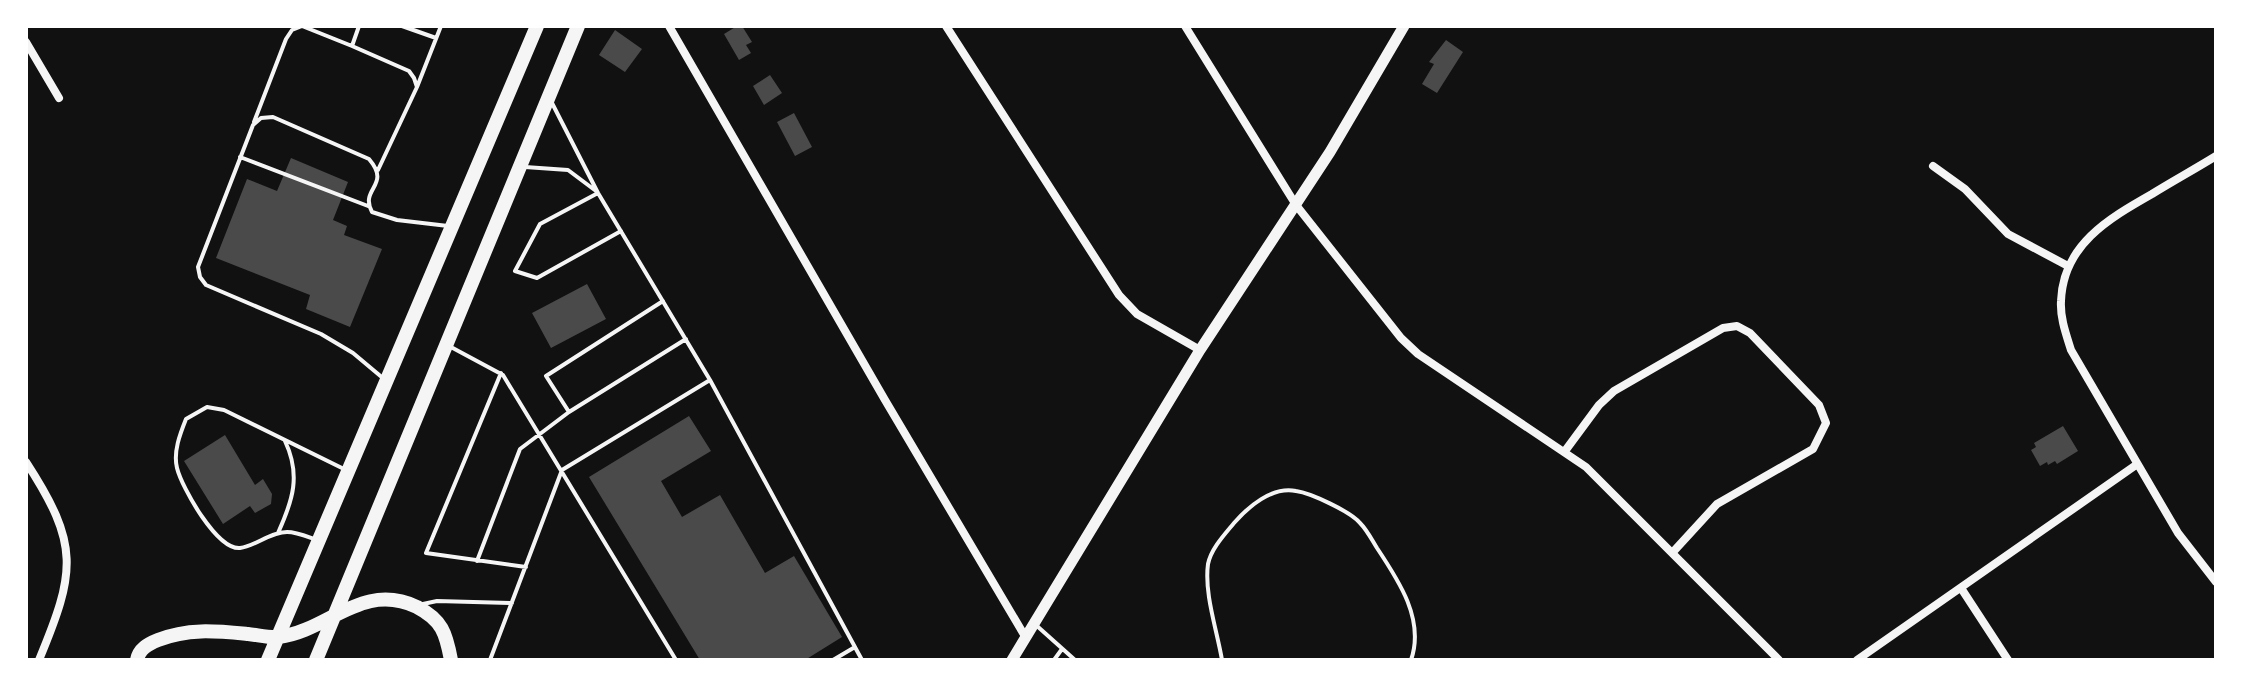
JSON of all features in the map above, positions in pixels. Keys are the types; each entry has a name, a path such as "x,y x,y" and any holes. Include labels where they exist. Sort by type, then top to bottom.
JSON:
{"highway":[{"path":"268,660 537,26"},
{"path":"316,660 578,26"},
{"path":"136,658 148,644 179,632 214,631 277,637 309,629 336,612 378,599 406,602 432,614 447,635 451,660"}],"street":[{"path":"669,26 1026,638"},
{"path":"946,26 1119,295 1137,314 1200,350"},
{"path":"1185,26 1296,205 1401,338 1418,354 1565,451 1607,486 1779,660"},
{"path":"1012,660 1200,350 1296,205 1404,26"},
{"path":"26,42 59,98"},
{"path":"2216,156 2092,232 2068,266 2061,300 2062,320 2071,350 2178,533 2216,582"},
{"path":"1933,166 1965,189 2008,234 2068,266"},
{"path":"1565,451 1599,405 1614,391 1723,328 1737,326 1750,333 1819,405 1826,423 1822,435 1813,449 1717,504 1673,552"},
{"path":"26,462 61,527 69,561 62,605 39,660"},
{"path":"1857,660 2136,465"},
{"path":"1961,588 2008,660"}],"lane":[{"path":"386,381 353,353 321,334 206,285 198,267 292,30 302,26 409,71 417,87"},
{"path":"352,46 359,26"},
{"path":"402,26 436,38"},
{"path":"368,206 378,170 417,87 441,26"},
{"path":"549,97 598,193 710,380 862,660"},
{"path":"253,125 261,118 273,117 369,159 378,170"},
{"path":"240,157 368,206 372,212 397,220 450,226"},
{"path":"520,167 568,170 598,193"},
{"path":"598,193 540,224 515,271 537,278 621,231"},
{"path":"569,412 546,376 663,301"},
{"path":"477,561 520,449 569,412 686,339"},
{"path":"447,345 501,373 676,660"},
{"path":"501,373 426,553 526,567"},
{"path":"490,660 562,470 710,380"},
{"path":"318,540 290,531 239,548 229,546 211,530 183,485 176,466 178,442 186,419 207,407 224,410 348,471"},
{"path":"278,533 295,478 294,460 285,441"},
{"path":"1222,660 1207,579 1209,560 1221,539 1256,501 1294,490 1359,521 1405,594 1414,620 1416,646 1411,660"},
{"path":"415,606 437,601 512,603"},
{"path":"1035,624 1075,660"},
{"path":"833,660 855,647"},
{"path":"1054,660 1062,648"}],"building":[{"path":"742,26 752,42 746,45 751,53 739,60 724,34"},
{"path":"615,30 642,49 625,72 599,55"},
{"path":"1446,40 1463,52 1437,93 1422,84 1434,64 1429,62"},
{"path":"770,75 782,93 764,105 753,86"},
{"path":"794,113 812,147 795,156 777,122"},
{"path":"291,158 348,182 333,220 347,226 344,235 382,249 350,327 306,309 310,295 216,258 247,179 277,191"},
{"path":"587,284 606,319 551,348 532,313"},
{"path":"689,416 711,451 661,481 682,517 720,495 765,573 794,556 842,637 805,660 700,660 589,477"},
{"path":"2063,426 2078,451 2057,464 2055,461 2040,466 2031,450 2036,447 2034,443"},
{"path":"225,435 255,485 263,479 272,494 271,504 255,513 250,506 223,524 184,461"}]}
